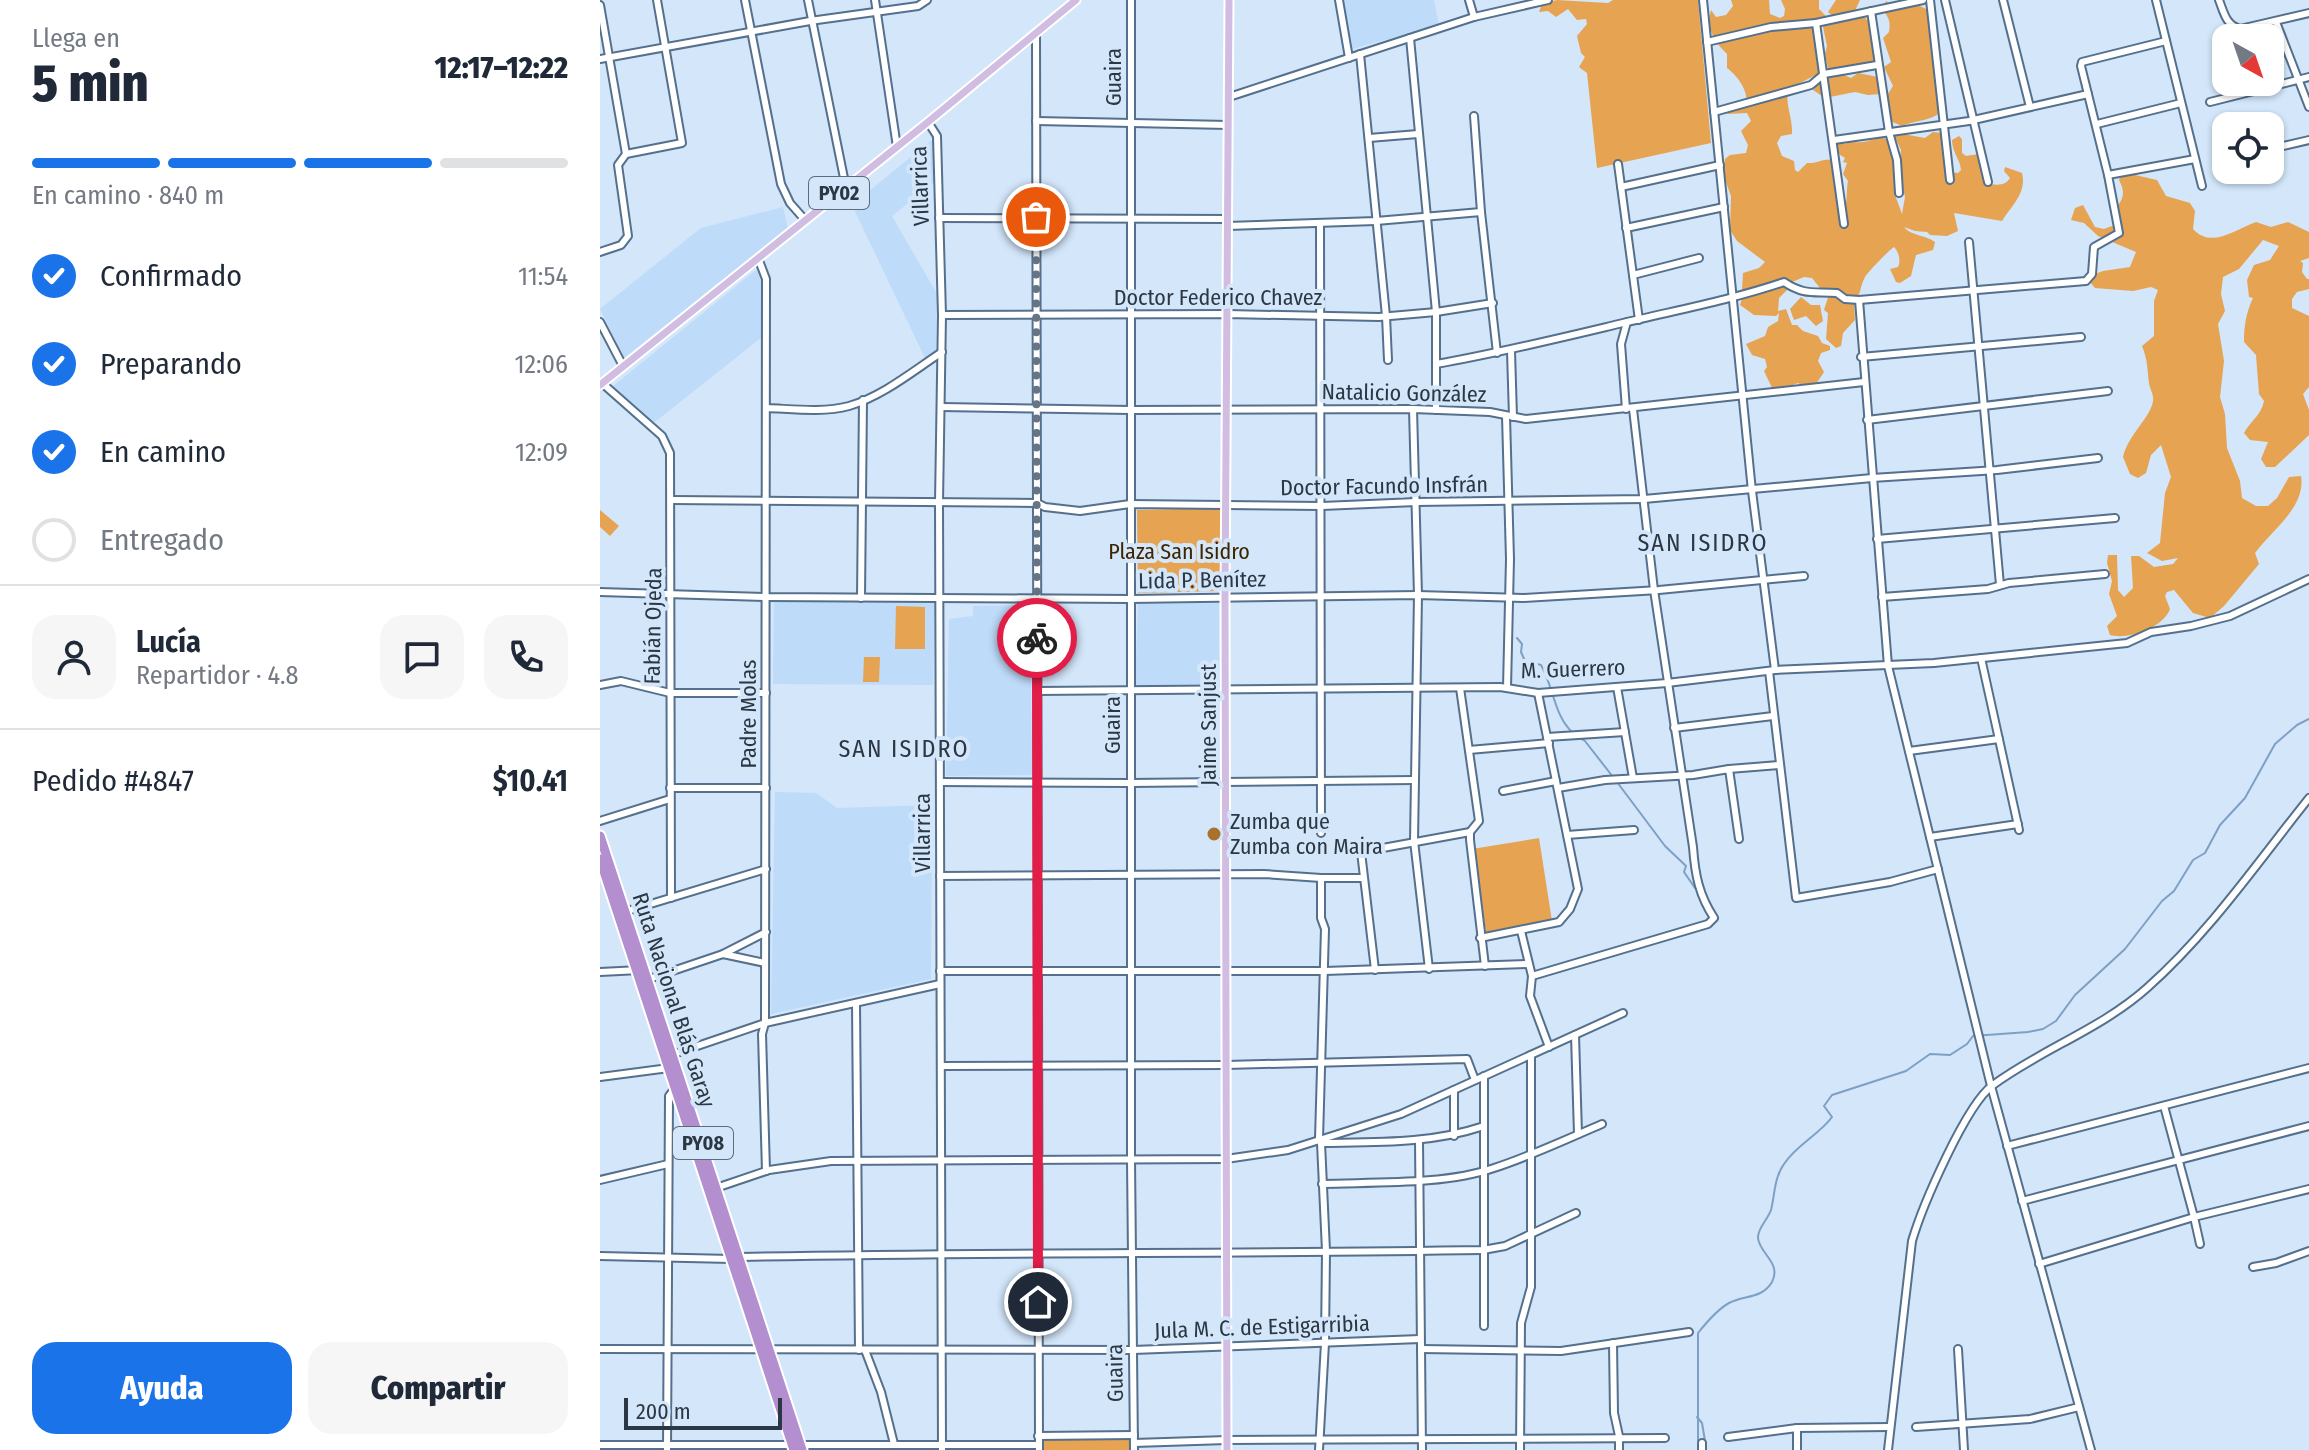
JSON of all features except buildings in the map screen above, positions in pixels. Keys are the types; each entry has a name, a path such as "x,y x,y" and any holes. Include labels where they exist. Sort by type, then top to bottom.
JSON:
{"highway":[{"name":"Ruta Nacional Blás Garay","path":"600,836 640,970 797,1447"},
{"name":"Ruta Nacional Blás Garay","path":"600,859 622,913"},
{"name":"Ruta Nacional Blás Garay","path":"673,1067 675,1088 713,1189"}],"main road":[{"name":"PY02","path":"601,384 1076,0"},
{"name":"Jaime Sanjust","path":"1227,1450 1225,598 1229,0"}],"street":[{"path":"600,252 621,245 628,236 618,165 626,154 682,143 657,0"},
{"path":"745,0 781,184 790,203 805,220"},
{"path":"808,0 846,188"},
{"path":"875,0 897,147"},
{"path":"600,59 810,21 918,6 927,0"},
{"name":"Guaira","path":"1131,0 1130,971 1134,1443"},
{"path":"1339,0 1349,58"},
{"path":"1469,0 1474,17"},
{"path":"1229,97 1474,17 1548,0"},
{"path":"1703,0 1772,671 1773,716 1796,898 1890,882 1938,869"},
{"path":"1707,42 1771,27 1816,23 1923,0"},
{"path":"1930,0 1950,180"},
{"path":"1945,0 1988,182"},
{"path":"2003,0 2030,107"},
{"path":"2156,0 2202,186"},
{"path":"2219,0 2232,27 2240,29 2309,13"},
{"path":"600,5 626,154"},
{"path":"1871,11 1877,65 1897,160 1899,193"},
{"path":"2276,22 2309,107"},
{"path":"1816,23 1844,224"},
{"path":"600,1445 667,1448 894,1444 1038,1448 1036,35"},
{"path":"1410,38 1436,312 1436,410"},
{"path":"1436,364 1511,351 1733,299 1784,282 1798,291 1837,293 1845,299 1859,300 2086,281 2092,274 2094,247 2119,233 2082,62 2166,41"},
{"path":"1360,54 1388,360"},
{"path":"1714,112 1811,85 1824,74 1877,65"},
{"path":"2210,102 2309,77"},
{"path":"1834,140 1973,120 2088,94"},
{"path":"2097,124 2181,103"},
{"path":"1474,116 1497,353"},
{"path":"1036,121 1228,125"},
{"name":"Villarrica","path":"928,122 937,136 942,315 939,502 942,1447"},
{"path":"1369,138 1418,134"},
{"path":"2284,146 2309,140"},
{"path":"2108,175 2195,159"},
{"path":"1618,164 1639,320"},
{"path":"1621,187 1720,165"},
{"path":"1626,228 1724,207"},
{"path":"939,218 1320,223 1481,212"},
{"path":"1320,223 1321,833"},
{"path":"1969,242 2000,585"},
{"name":"Padre Molas","path":"758,258 766,279 766,932 765,1023 762,1034 766,1171"},
{"path":"1633,275 1699,258"},
{"path":"1859,300 1861,357 1888,666 1991,1086 2091,1450"},
{"name":"Doctor Federico Chavez","path":"942,315 1386,316 1493,303"},
{"path":"1532,976 1708,924 1714,918 1702,901 1696,879 1667,683 1621,344 1627,322"},
{"path":"600,323 623,366"},
{"path":"1861,357 2081,337"},
{"path":"1507,688 1511,351"},
{"path":"767,408 829,410 863,400 942,352"},
{"name":"Natalicio González","path":"941,407 1413,409 1490,412 1526,419 1864,382"},
{"name":"Fabián Ojeda","path":"601,384 662,436 668,446 672,596 671,898"},
{"path":"1867,420 2108,391"},
{"path":"861,598 863,400"},
{"path":"1413,409 1418,595 1414,841 1429,969"},
{"name":"Doctor Facundo Insfrán","path":"671,500 1037,503 1045,507 1080,511 1130,504 1322,506 1644,499 2098,458"},
{"path":"1877,539 2115,518"},
{"path":"1882,597 2105,574"},
{"name":"Lida P. Benítez","path":"600,592 861,598 1508,597 1654,590 1804,576"},
{"name":"M. Guerrero","path":"1037,691 1507,688 1538,693 1772,671 1981,658 2127,643 2151,632 2230,616 2309,579"},
{"path":"1930,837 2018,827 1981,658"},
{"path":"600,685 629,681 670,693 766,693"},
{"path":"1617,687 1633,778"},
{"path":"1375,970 1361,852 1470,832 1479,821 1460,688"},
{"path":"1480,938 1559,922 1576,899 1578,889 1538,693"},
{"path":"1674,728 1773,716"},
{"path":"1469,750 1625,732"},
{"path":"1909,751 1999,739"},
{"path":"1503,791 1779,765"},
{"path":"1729,769 1739,839"},
{"path":"940,782 1415,780"},
{"path":"670,788 766,788"},
{"path":"1888,1450 1912,1241 1920,1214 1963,1126 1991,1086 2118,1011 2150,985 2209,926 2309,798"},
{"path":"600,821 670,799"},
{"path":"1567,835 1634,830"},
{"path":"1470,832 1485,966"},
{"path":"622,913 766,869"},
{"path":"940,876 1264,874 1363,878"},
{"path":"1319,1450 1326,1251 1320,1141 1325,971 1321,878"},
{"path":"1521,931 1532,976 1530,996 1549,1047"},
{"path":"644,981 723,954 766,932"},
{"path":"723,954 765,963"},
{"path":"940,971 1325,971 1528,964"},
{"path":"600,972 640,970"},
{"path":"669,1056 765,1023 940,984"},
{"path":"856,1003 862,1350 881,1392 894,1444"},
{"path":"713,1189 766,1171 803,1163 1226,1159 1288,1150 1401,1114 1623,1013"},
{"path":"1575,1035 1578,1134"},
{"path":"1520,1450 1521,1323 1531,1287 1531,1055"},
{"path":"941,1066 1226,1065 1467,1059 1475,1080"},
{"path":"600,1077 673,1067"},
{"path":"2007,1146 2309,1068"},
{"path":"1484,1076 1484,1326"},
{"path":"667,1448 669,1096 675,1088"},
{"path":"1454,1090 1454,1136"},
{"path":"2164,1106 2200,1244"},
{"path":"1322,1184 1419,1179 1483,1171 1602,1124"},
{"path":"1320,1141 1419,1141 1454,1136 1484,1126"},
{"path":"2022,1201 2309,1126"},
{"path":"1419,1141 1422,1450"},
{"path":"600,1180 668,1164"},
{"path":"2039,1264 2194,1217 2309,1189"},
{"path":"600,1256 736,1258 859,1254 1132,1255 1483,1250 1505,1246 1576,1213"},
{"path":"2253,1267 2276,1263 2309,1251"},
{"path":"1421,1349 1561,1351 1689,1332"},
{"name":"Jula M. C. de Estigarribia","path":"600,1349 1133,1350 1420,1339"},
{"path":"1613,1343 1614,1413 1619,1450"},
{"path":"1958,1349 1964,1450"},
{"path":"1916,1427 2030,1419 2079,1407"},
{"path":"1728,1437 1797,1428 1890,1427"},
{"path":"1797,1428 1797,1450"},
{"path":"1038,1436 1134,1443 1319,1439 1520,1440 1619,1436 1665,1438"}],"shaded area":[{"path":"1343,0 1434,0 1439,25 1352,49"},
{"path":"933,139 936,181 892,216 937,294 936,352 925,358 852,205"},
{"path":"783,207 788,229 624,358 600,309 701,228"},
{"path":"756,270 763,277 762,337 651,425 612,387"},
{"path":"935,601 933,685 773,684 774,602"},
{"path":"1220,603 1220,685 1135,687 1138,604"},
{"path":"1030,605 1032,775 946,776 949,619 973,616 973,606"},
{"path":"775,792 816,793 837,808 932,805 931,979 771,1014"}],"green space":[{"path":"1557,0 1608,3 1613,0 1698,0 1711,143 1597,168 1587,73 1579,67 1585,57 1577,36 1587,24 1586,19 1577,20 1568,9 1556,17 1548,11 1539,12 1542,4"},
{"path":"1731,0 1769,0 1770,14 1780,18 1784,16 1785,9 1781,0 1819,0 1819,9 1826,16 1818,29 1823,47 1820,73 1788,89 1792,134 1781,136 1777,143 1782,156 1794,161 1798,172 1807,163 1835,160 1843,189 1841,207 1844,210 1848,181 1843,174 1847,163 1834,151 1831,143 1838,139 1845,144 1887,139 1895,149 1893,157 1898,164 1893,172 1897,180 1895,195 1902,214 1905,197 1899,171 1901,150 1895,137 1897,133 1925,138 1933,132 1942,133 1950,172 1958,173 1961,170 1952,140 1959,136 1962,139 1962,153 1966,156 1979,154 1989,184 2008,181 2010,178 2004,171 2005,167 2022,173 2021,193 2002,221 1954,213 1958,231 1947,236 1930,235 1904,227 1935,242 1933,250 1916,255 1911,276 1900,283 1896,282 1890,269 1899,265 1894,247 1879,261 1863,280 1854,303 1855,320 1843,333 1841,346 1836,348 1826,339 1828,313 1824,310 1829,288 1820,288 1812,278 1804,277 1792,282 1779,298 1778,311 1786,309 1792,325 1818,336 1822,343 1830,346 1830,350 1821,353 1818,361 1824,372 1814,387 1806,388 1798,383 1773,390 1764,371 1767,367 1765,359 1752,355 1746,344 1765,336 1768,327 1778,321 1779,313 1776,316 1754,315 1740,305 1744,293 1743,273 1759,268 1765,262 1737,241 1730,230 1731,196 1723,174 1725,159 1730,155 1746,153 1748,145 1741,131 1751,121 1747,113 1727,114 1732,108 1745,107 1745,91 1727,68 1727,54 1715,40 1710,23 1711,10 1716,17 1726,15 1733,6"},
{"path":"1836,0 1860,0 1854,13 1834,17 1828,12"},
{"path":"1886,1 1896,8 1918,5 1930,11 1937,72 1936,94 1943,110 1902,126 1888,120 1886,97 1893,86 1884,67 1891,62 1883,38 1890,28 1883,9"},
{"path":"1863,15 1872,26 1877,61 1832,70 1828,68 1823,27"},
{"path":"1839,73 1851,78 1858,73 1878,77 1881,94 1855,92 1825,98 1813,90 1827,75"},
{"path":"2122,172 2157,180 2166,196 2190,203 2195,211 2193,229 2200,235 2215,238 2256,222 2271,227 2288,222 2309,232 2309,258 2300,261 2303,263 2302,272 2309,279 2309,289 2297,292 2292,299 2292,308 2309,316 2309,387 2303,394 2309,410 2309,435 2275,467 2266,467 2261,459 2268,442 2250,440 2244,433 2264,401 2259,394 2256,355 2244,342 2246,320 2253,298 2249,297 2247,280 2254,265 2270,260 2279,246 2263,240 2239,269 2223,277 2221,294 2225,311 2218,324 2224,361 2220,397 2225,414 2227,448 2240,481 2242,498 2256,506 2268,506 2277,498 2289,477 2301,476 2298,498 2286,518 2255,553 2259,564 2210,618 2193,613 2174,590 2165,596 2170,609 2160,622 2144,631 2117,636 2110,635 2107,626 2117,616 2109,594 2112,581 2108,555 2117,555 2118,590 2124,597 2133,588 2131,556 2139,556 2154,567 2173,564 2178,558 2162,561 2147,553 2160,543 2165,493 2171,477 2161,445 2151,455 2146,473 2138,478 2130,474 2123,457 2153,401 2142,346 2154,336 2154,301 2158,290 2151,287 2133,291 2095,288 2089,281 2095,274 2130,267 2136,252 2098,236 2084,223 2071,220 2075,208 2083,205 2095,227 2104,229 2120,223 2118,205 2123,196 2119,180"},
{"path":"1801,297 1811,305 1820,305 1823,321 1816,326 1806,316 1794,320 1790,309"},
{"name":"Plaza San Isidro","path":"1220,508 1220,591 1138,593 1137,510"},
{"path":"600,510 619,526 610,536 600,527"},
{"path":"896,606 925,607 925,649 895,649"},
{"path":"864,657 880,657 879,682 863,682"},
{"path":"1539,838 1552,921 1486,932 1472,849"},
{"path":"1130,1439 1130,1450 1042,1450 1042,1440"}],"waterway":[{"path":"1517,638 1522,644 1525,661 1541,665 1558,710 1573,733"},
{"path":"1698,1441 1698,1333 1725,1306 1758,1294 1772,1282 1774,1269 1759,1243 1759,1231 1771,1210 1784,1164 1832,1117 1824,1106 1832,1095 1906,1071 1930,1054 1950,1055 1973,1036 2028,1032 2043,1029 2056,1021 2075,995 2125,949 2162,901 2174,891 2193,860 2205,853 2220,825 2245,798 2275,744 2309,719"},
{"path":"1578,737 1585,741 1613,777"},
{"path":"1617,782 1665,846 1686,866 1684,872 1695,888"},
{"path":"1697,1417 1702,1423 1705,1441"}],"way so far":[{"path":"1036,217 1037,638"}],"place":[{"name":"Zumba que Zumba con Maira","path":"1214,834"}],"district":[{"name":"SAN ISIDRO","path":"1703,543"},
{"name":"SAN ISIDRO","path":"904,749"}],"route":[{"path":"1037,638 1038,1302"}]}
